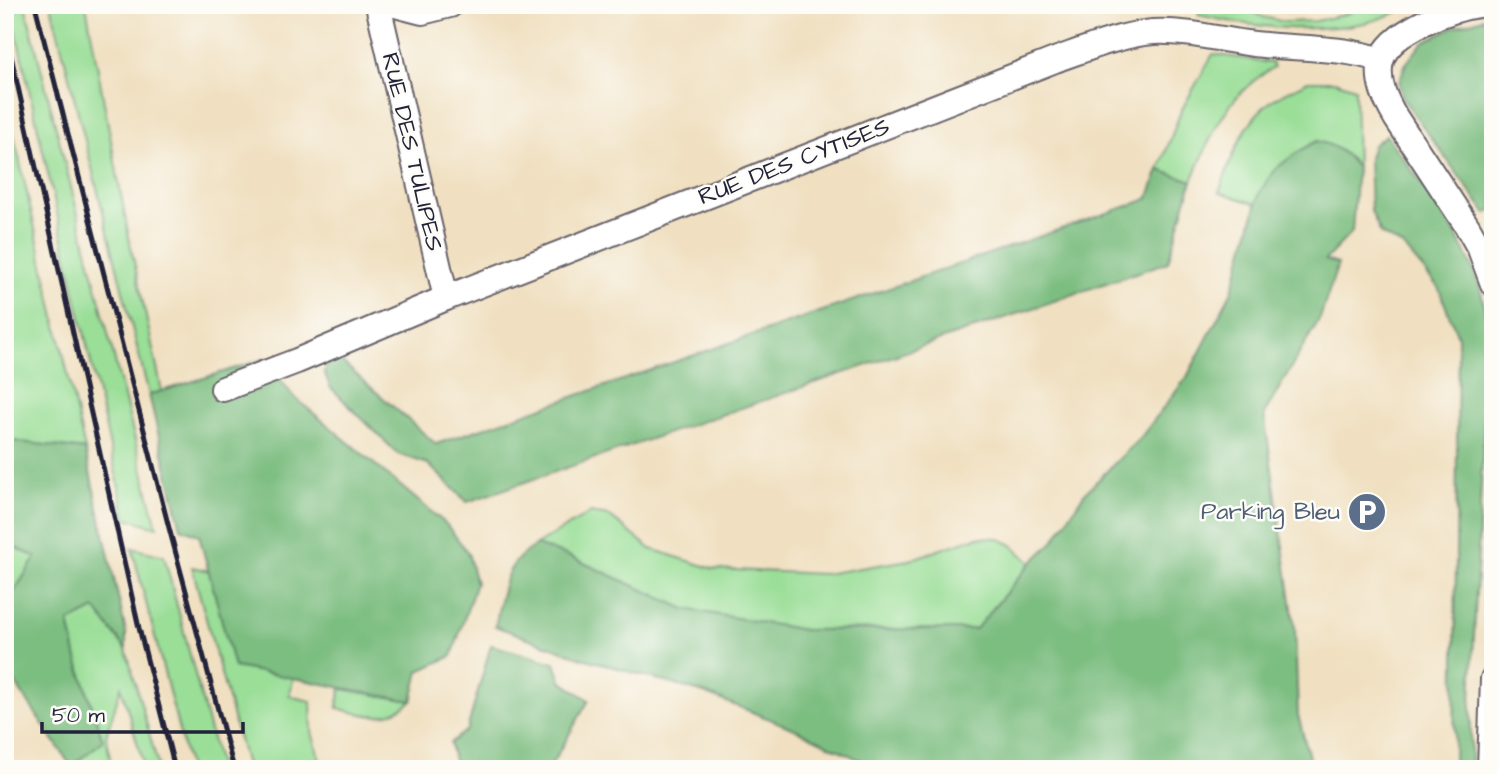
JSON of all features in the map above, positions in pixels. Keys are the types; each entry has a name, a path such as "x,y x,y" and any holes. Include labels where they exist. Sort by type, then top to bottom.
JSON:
{"street":[{"name":"RUE DES TULIPES","path":"378,5 446,298"},
{"path":"395,5 422,12 450,5"},
{"path":"1479,5 1456,10 1413,28 1393,44 1381,60 1380,83 1386,101 1467,226 1493,284"},
{"name":"RUE DES CYTISES","path":"223,389 446,298 1055,60 1122,37 1154,32 1183,33 1257,44 1342,50 1381,60"},
{"path":"1490,769 1493,679"}],"green space":[{"path":"10,5 25,5 157,527 126,518"},
{"path":"51,5 86,5 129,238 162,391 149,395"},
{"path":"1202,5 1240,5 1263,17 1285,22 1316,21 1346,14 1366,5 1415,5 1366,23 1298,28 1238,23 1198,15"},
{"path":"1493,15 1493,164 1489,165 1493,174 1493,211 1486,213 1403,99 1399,83 1405,65 1423,42 1453,27"},
{"path":"1213,54 1272,63 1274,67 1243,90 1222,116 1192,181 1159,170 1181,111"},
{"path":"1308,81 1335,81 1355,88 1357,168 1340,150 1316,141 1273,174 1256,204 1219,192 1240,141 1254,118 1274,99"},
{"path":"5,96 85,450 5,440"},
{"path":"1386,135 1440,210 1464,250 1481,292 1488,335 1471,702 1471,769 1454,769 1458,337 1438,287 1404,247 1381,234 1371,211 1369,157 1373,145"},
{"path":"1317,141 1340,150 1357,168 1352,232 1325,260 1338,264 1320,318 1264,414 1295,629 1298,715 1312,769 879,769 797,730 704,693 579,657 495,626 505,580 516,562 536,545 566,555 685,609 804,630 976,629 1031,563 1053,542 1084,494 1141,437 1187,377 1232,291 1260,192 1274,170"},
{"path":"1159,170 1192,181 1168,262 467,502 428,464 398,454 330,387 324,371 334,355 436,444 1148,199"},
{"path":"265,359 293,396 446,524 468,553 476,583 452,656 419,671 412,701 234,667 199,535 181,528 149,395"},
{"path":"5,440 85,450 126,632 126,649 95,609 69,622 77,659 103,741 71,766 5,668 5,606 36,557 5,543"},
{"path":"590,513 609,516 651,549 714,569 824,574 909,560 977,537 997,538 1011,544 1031,563 976,629 804,630 685,609 566,555 536,545"},
{"path":"5,543 36,557 5,606"},
{"path":"132,548 164,556 220,769 189,769"},
{"path":"192,567 210,571 234,667 294,677 289,696 311,701 312,732 321,764 319,769 247,769"},
{"path":"95,609 126,649 159,769 145,769 121,687 106,736 112,769 72,769 71,766 103,741 77,659 69,622"},
{"path":"491,645 555,663 561,681 589,700 549,769 456,769 450,743 467,730"},
{"path":"341,689 412,701 384,715 367,715 337,708"}],"railway":[{"path":"35,5 169,528 234,769"},
{"path":"5,29 139,628 175,769"}],"place":[{"name":"Parking Bleu","path":"1367,512"}]}
